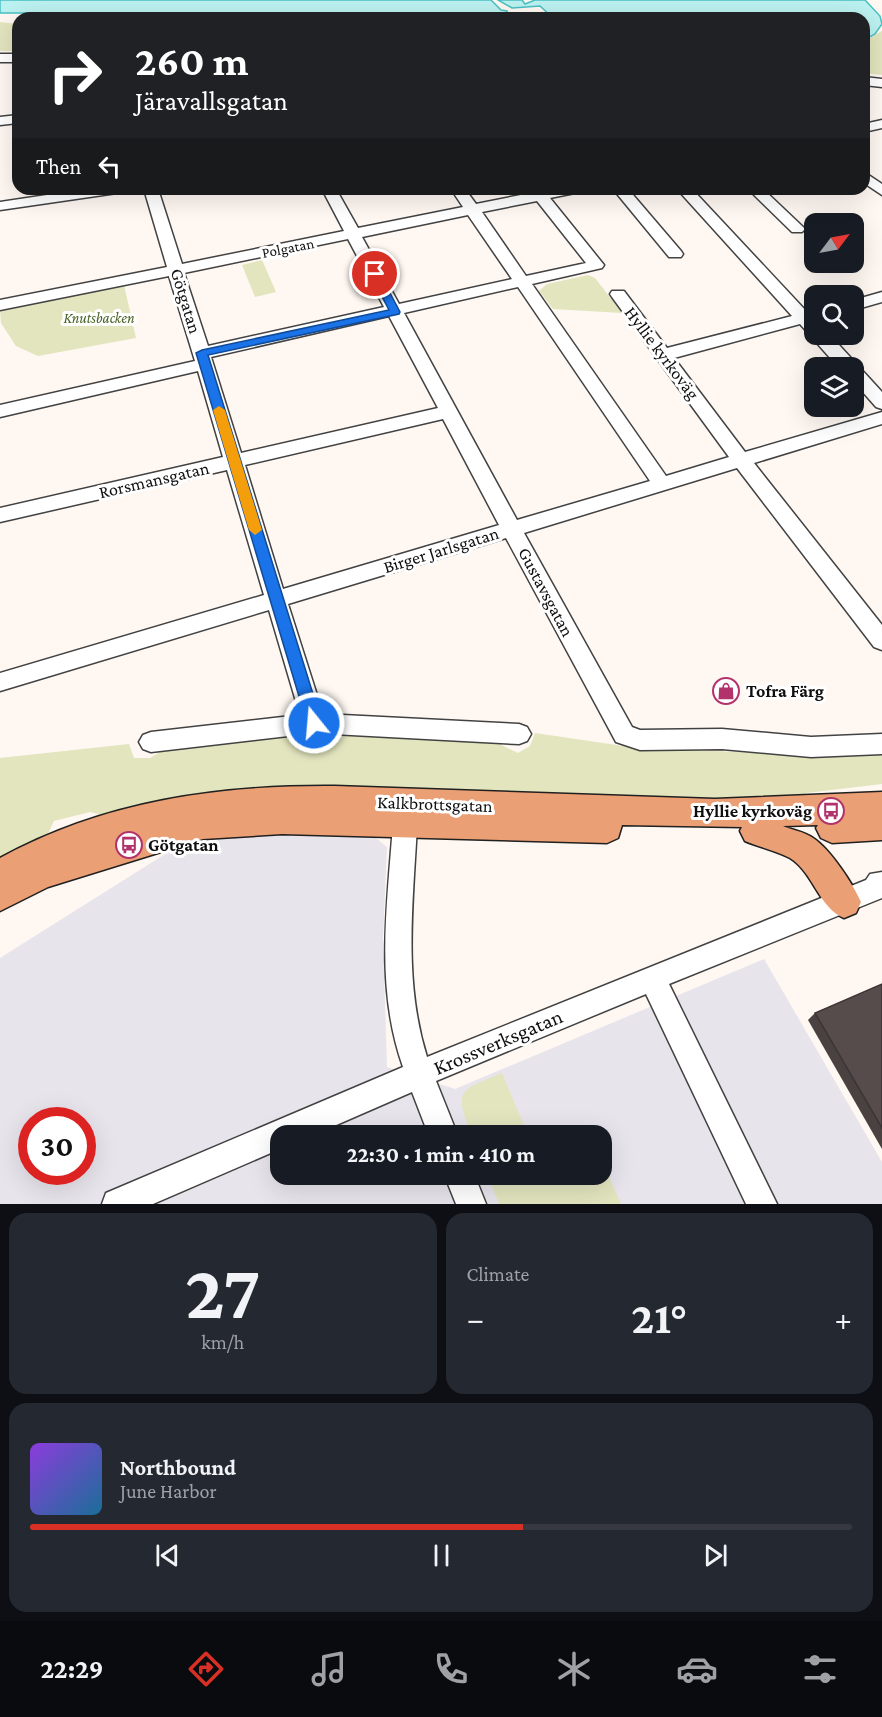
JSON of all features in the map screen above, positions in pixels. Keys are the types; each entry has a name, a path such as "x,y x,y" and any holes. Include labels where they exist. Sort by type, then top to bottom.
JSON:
{"main road":[{"name":"Kalkbrottsgatan","path":"0,875 63,842 167,813 230,804 367,801 708,814 831,811 882,806"},
{"name":"Kalkbrottsgatan","path":"0,895 40,874 129,845 203,825 282,820 405,825 756,831 882,826"},
{"path":"756,831 802,848 815,861 844,902"},
{"path":"0,865 63,842"}],"street":[{"path":"870,181 882,191"},
{"path":"0,206 76,195"},
{"name":"Götgatan","path":"153,195 314,723"},
{"name":"Gustavsgatan","path":"332,195 617,726 624,735 640,740 722,739 811,747 882,744"},
{"path":"463,195 662,484"},
{"name":"Polgatan","path":"0,304 354,235 473,210 530,195"},
{"path":"0,411 203,358 596,265 540,195"},
{"path":"625,195 675,254"},
{"path":"690,195 804,314"},
{"path":"761,195 797,229"},
{"name":"Hyllie kyrkoväg","path":"618,294 742,461 874,619 882,641"},
{"path":"864,302 882,297"},
{"path":"663,355 804,323"},
{"path":"829,345 839,357"},
{"path":"864,383 882,403"},
{"name":"Rorsmansgatan","path":"0,516 449,412"},
{"name":"Birger Jarlsgatan","path":"0,682 882,418"},
{"path":"151,742 314,723 519,734"},
{"path":"405,825 399,978 402,1013 420,1075 440,1125"},
{"name":"Krossverksgatan","path":"117,1204 652,978 875,889 879,883"},
{"path":"652,978 762,1204"},
{"path":"463,1185 471,1204"}],"shaded area":[{"path":"365,829 387,847 383,938 387,1067 455,1089 764,959 882,1162 882,1204 0,1204 0,958 197,834"}],"green space":[{"path":"0,22 12,23 12,51 0,51"},
{"path":"882,31 882,75 870,74 870,38"},
{"path":"262,260 276,292 255,297 242,265"},
{"path":"588,275 595,278 622,313 553,309 539,291 547,284"},
{"name":"Knutsbacken","path":"124,285 136,338 38,356 16,346 1,323 0,310"},
{"path":"326,728 495,738 503,746 518,753 530,746 535,733 630,747 800,755 882,752 882,784 806,793 809,803 205,796 102,815 90,812 54,821 47,836 0,859 0,758 129,744 134,758 150,758 168,747"},
{"path":"502,1073 524,1125 468,1125 462,1100 464,1093 476,1084"},
{"path":"612,1184 621,1204 499,1204 491,1185"}],"water":[{"path":"0,0 491,0 501,10 507,12 12,12 0,13"},
{"path":"498,0 522,0 525,4 535,0 865,0 880,16 882,24 870,37 870,12 546,12 540,6 512,8"}],"building":[{"path":"882,984 882,1128 815,1013"}],"slow traffic":[{"path":"219,410 255,530"}],"place":[{"name":"Tofra Färg","path":"726,691"},
{"name":"Hyllie kyrkoväg","path":"831,811"},
{"name":"Götgatan","path":"129,845"}],"route":[{"path":"314,723 202,353 395,312 375,274"}]}
